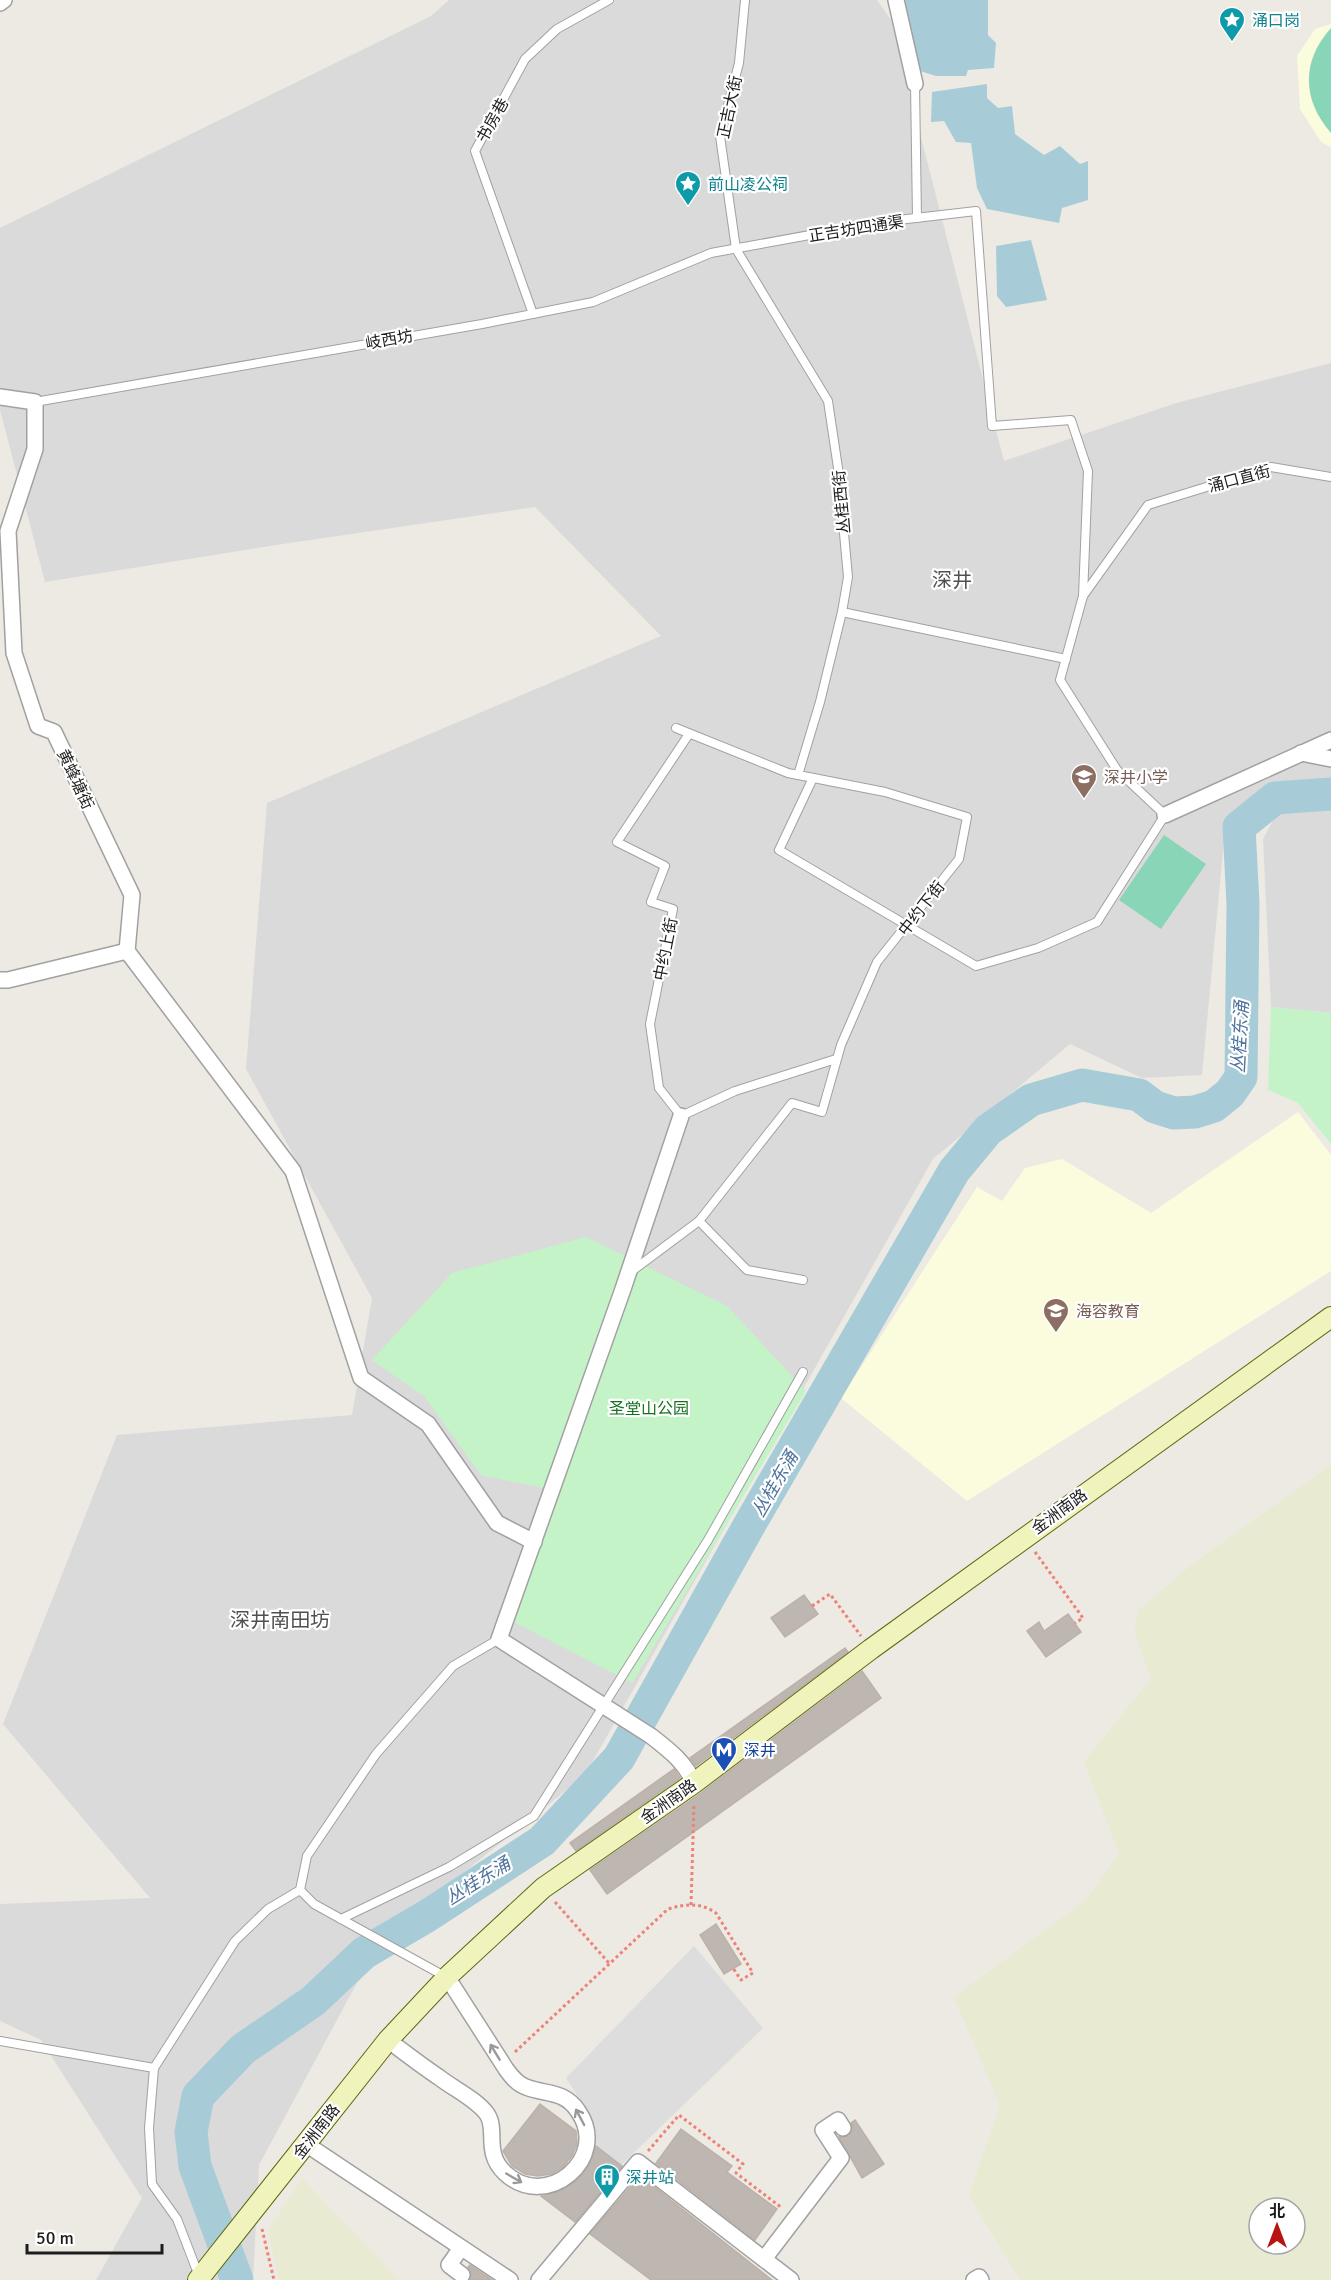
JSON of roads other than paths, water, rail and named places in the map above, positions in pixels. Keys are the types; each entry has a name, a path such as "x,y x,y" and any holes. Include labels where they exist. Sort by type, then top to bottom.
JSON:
{"main road":[{"name":"金洲南路","path":"199,2279 388,2040 447,1977 543,1888 694,1783 871,1648 1331,1317"}],"street":[{"path":"0,3 4,0"},
{"path":"896,0 915,84"},
{"path":"0,397 35,402"},
{"name":"黄蜂塘街","path":"35,402 35,450 8,531 14,653 38,726 54,732 132,895 127,951"},
{"path":"1165,815 1331,740"},
{"path":"1301,753 1331,759"},
{"path":"0,980 127,951 293,1171 361,1378 428,1424 497,1523 534,1542"},
{"path":"681,1116 628,1274 499,1639 651,1736 674,1754 689,1772 694,1783"},
{"path":"388,2040 486,2113 490,2121 490,2145 495,2160 505,2173 518,2182 534,2186 550,2185 564,2179 576,2168 584,2154 587,2139 585,2124 578,2109 566,2098 552,2092 524,2087 515,2080 502,2064 447,1977"},
{"path":"764,2259 841,2158 823,2130 838,2120 843,2128"},
{"path":"306,2144 510,2280"},
{"path":"539,2280 638,2162 791,2280"},
{"path":"461,2248 449,2265 462,2275"},
{"path":"974,2280 979,2277 981,2280"}],"lane":[{"name":"书房巷","path":"533,314 475,151 525,59 557,28 609,0"},
{"name":"正吉大街","path":"736,249 720,136 739,63 745,0"},
{"path":"915,84 917,218"},
{"name":"正吉坊四通渠","path":"736,249 881,222 976,211 992,426 1071,420 1088,471 1083,596"},
{"name":"岐西坊","path":"35,402 592,302 711,253 736,249"},
{"name":"丛桂西街","path":"736,249 828,400 838,468 848,577 820,702 798,775"},
{"name":"涌口直街","path":"1083,596 1148,505 1271,467 1331,477"},
{"path":"813,778 779,850 976,966 1038,948 1097,922 1165,815 1117,770 1060,680 1083,596"},
{"path":"842,612 1066,659"},
{"name":"中约下街","path":"676,728 788,774 885,792 968,817 959,859 878,962 836,1059 822,1112 792,1103 699,1221"},
{"name":"中约上街","path":"681,1116 658,1088 650,1024 673,909 651,902 665,866 617,842 689,734"},
{"path":"681,1116 735,1091 836,1059"},
{"path":"628,1274 699,1221 747,1270 803,1280"},
{"path":"341,1918 449,1867 534,1816 708,1540 803,1372"},
{"path":"199,2279 177,2219 152,2184 149,2128 154,2068 235,1941 268,1909 300,1890 307,1856 376,1754 453,1666 499,1639"},
{"path":"300,1890 314,1904 447,1977"},
{"path":"0,2041 154,2068"}],"water":[{"path":"901,0 988,0 988,35 996,43 994,68 968,70 966,76 936,76 917,70"},
{"path":"987,84 987,98 998,108 1012,106 1015,134 1044,155 1060,146 1080,164 1088,161 1088,200 1062,208 1059,223 987,209 977,188 971,143 956,142 944,121 931,122 932,92"},
{"path":"1031,240 1047,300 1006,307 997,296 996,246"}],"waterway":[{"name":"丛桂东涌","path":"237,2280 195,2166 191,2132 198,2096 243,2049 313,2001 364,1953 427,1916 542,1841 619,1758 751,1522 954,1171 988,1130 1031,1100 1082,1085 1139,1095 1155,1107 1174,1113 1195,1112 1214,1106 1230,1093 1241,1077 1243,904 1239,827 1275,798 1331,794"}],"place":[{"name":"涌口岗","path":"1232,43"},
{"name":"前山凌公祠","path":"688,207"},
{"name":"深井小学","path":"1084,800"},
{"name":"海容教育","path":"1056,1334"},
{"name":"深井","path":"724,1773"},
{"name":"深井站","path":"607,2200"}],"district":[{"name":"深井","path":"952,580"},
{"name":"深井南田坊","path":"280,1620"}],"park label":[{"name":"圣堂山公园","path":"649,1408"}]}
